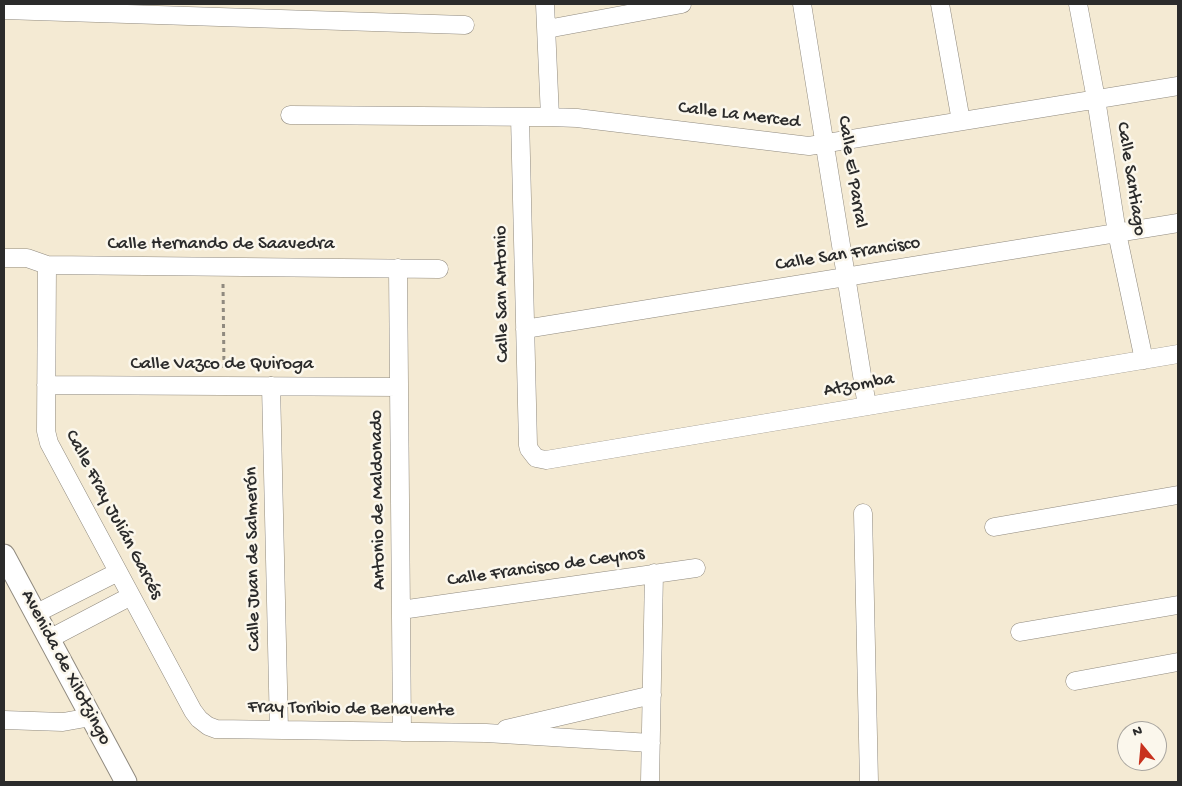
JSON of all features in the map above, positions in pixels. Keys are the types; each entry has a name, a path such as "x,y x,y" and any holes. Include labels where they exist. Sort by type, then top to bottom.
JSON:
{"street":[{"path":"545,4 550,117"},
{"path":"547,29 682,4"},
{"name":"Calle El Parral","path":"802,4 867,406"},
{"path":"940,4 961,121"},
{"name":"Calle Santiago","path":"1078,4 1096,100 1117,233 1144,360"},
{"path":"4,10 465,25"},
{"name":"Calle La Merced","path":"290,115 577,118 809,146 1178,86"},
{"name":"Calle San Antonio","path":"520,117 528,444 536,458 546,460"},
{"name":"Calle San Francisco","path":"525,329 1178,223"},
{"name":"Calle Hernando de Saavedra","path":"4,258 27,258 47,265 439,269"},
{"name":"Calle Fray Julián Garcés","path":"47,265 46,431 50,443 193,712 208,726 216,729"},
{"name":"Antonio de Maldonado","path":"398,268 402,732"},
{"name":"Atzomba","path":"546,460 1178,354"},
{"name":"Calle Vazco de Quiroga","path":"46,385 399,387"},
{"name":"Calle Juan de Salmerón","path":"270,386 279,730"},
{"path":"994,526 1178,495"},
{"path":"863,513 869,782"},
{"name":"Avenida de Xilotzingo","path":"4,555 126,782"},
{"name":"Calle Francisco de Ceynos","path":"401,610 696,568"},
{"path":"36,614 118,572"},
{"path":"650,782 654,573"},
{"path":"49,639 131,596"},
{"path":"1020,632 1178,605"},
{"path":"1074,680 1178,662"},
{"path":"486,733 652,695"},
{"path":"4,720 63,722 91,717"},
{"name":"Fray Toribio de Benavente","path":"216,729 486,733"},
{"path":"486,733 651,743"}],"path":[{"path":"223,267 224,386"}]}
